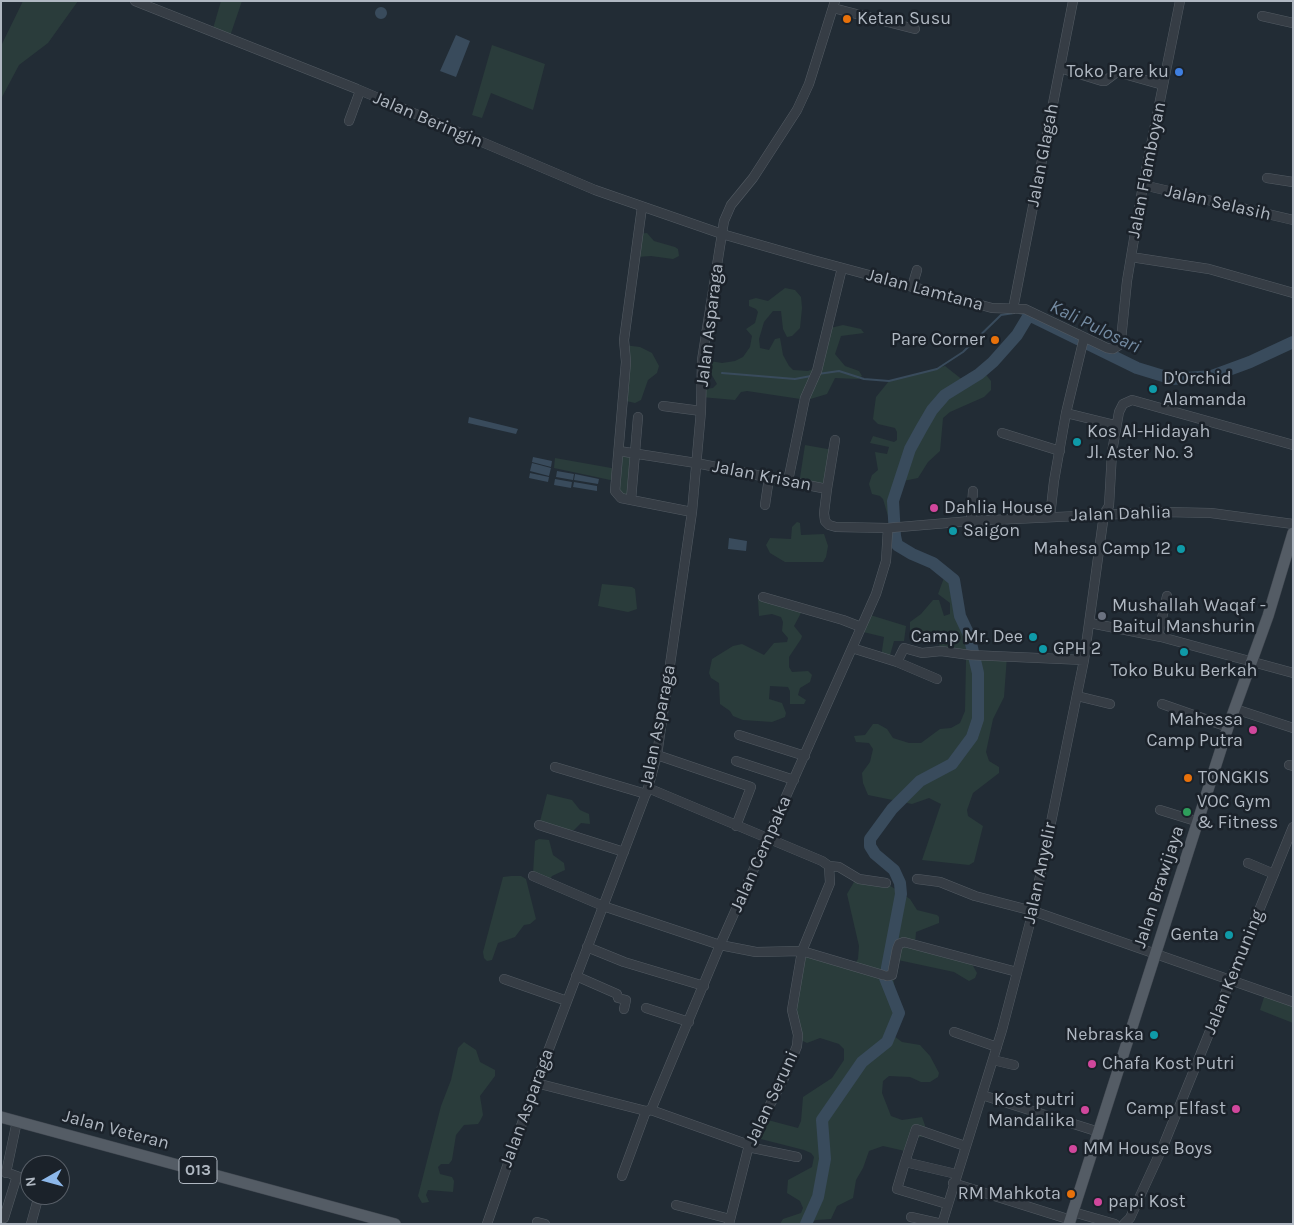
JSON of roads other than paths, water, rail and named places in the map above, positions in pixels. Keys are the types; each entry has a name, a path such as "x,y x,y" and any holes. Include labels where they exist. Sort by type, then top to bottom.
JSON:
{"main road":[{"name":"Jalan Brawijaya","path":"1071,1218 1228,727 1252,662 1293,533"},
{"name":"Jalan Veteran","path":"1,1117 395,1224"}],"street":[{"name":"Jalan Beringin","path":"136,1 360,91 595,190 722,234"},
{"name":"Jalan Glagah","path":"1013,309 1073,1"},
{"name":"Jalan Flamboyan","path":"1121,340 1131,257 1178,2"},
{"path":"834,4 915,29"},
{"name":"Jalan Asparaga","path":"487,1224 536,1083 647,791 656,755 692,512 701,411 702,360 722,234 731,205 753,178 797,110 809,84 834,4"},
{"path":"1262,16 1293,23"},
{"path":"1060,68 1102,81 1105,81 1117,72 1163,86"},
{"path":"349,120 360,91"},
{"path":"1267,178 1293,182"},
{"name":"Jalan Selasih","path":"1143,186 1293,220"},
{"path":"642,207 624,340 626,362 615,491 618,497 692,512"},
{"name":"Jalan Lamtana","path":"722,234 992,308 1025,309 1084,338 1113,349 1118,346 1121,340"},
{"path":"1131,257 1209,269 1293,294"},
{"path":"788,482 805,398 816,375 842,268"},
{"path":"912,287 917,270"},
{"path":"1050,517 1066,413 1084,338"},
{"name":"Jalan Anyelir","path":"942,1224 997,1047 1032,912 1084,660 1104,514 1109,506 1116,425 1123,404 1132,400 1293,445"},
{"path":"663,406 701,411"},
{"path":"1066,413 1116,425"},
{"path":"630,500 638,417"},
{"path":"1002,433 1060,451"},
{"name":"Jalan Krisan","path":"835,440 824,513 829,525 893,527"},
{"name":"Jalan Krisan","path":"619,451 696,463 828,489"},
{"path":"765,505 769,478"},
{"path":"972,521 973,491"},
{"name":"Jalan Dahlia","path":"893,527 1104,514 1211,513 1293,524"},
{"name":"Jalan Cempaka","path":"622,1176 689,1022 720,944 861,627 886,561 893,527"},
{"path":"1158,636 1167,596"},
{"path":"762,597 861,627"},
{"path":"1090,623 1158,636 1293,673"},
{"path":"852,648 897,662 937,678"},
{"path":"897,662 902,648 922,653 941,651 974,655 1084,660"},
{"path":"1077,696 1110,704"},
{"path":"1162,704 1228,727"},
{"path":"1235,709 1293,728"},
{"path":"739,735 805,756"},
{"path":"656,755 751,787 736,826"},
{"path":"736,761 794,780"},
{"path":"555,767 647,791 826,864 839,867 859,879 886,883"},
{"path":"1160,810 1199,822"},
{"path":"539,825 624,852"},
{"name":"Jalan Kemuning","path":"1124,1224 1130,1218 1164,1144 1293,827"},
{"path":"1248,863 1274,874"},
{"name":"Jalan Seruni","path":"730,1222 748,1146 781,1086 797,1046 798,1035 792,1010 802,951 830,883 826,864"},
{"path":"533,876 603,906 720,944 756,952 802,951 885,976 892,975 898,949 900,944 904,942 1017,972"},
{"path":"917,879 940,882 974,896 1032,912 1157,953 1230,981 1293,1002"},
{"path":"587,947 624,962 704,986"},
{"path":"576,976 617,994 618,998 626,1001 624,1009"},
{"path":"504,979 567,1000"},
{"path":"646,1008 689,1022"},
{"path":"954,1032 997,1047"},
{"path":"993,1060 1014,1065"},
{"path":"536,1083 649,1111 748,1146 797,1157"},
{"path":"982,1095 1099,1132"},
{"path":"17,1122 4,1172 20,1177"},
{"path":"947,1204 898,1189 905,1162 916,1129 965,1146"},
{"path":"905,1162 1071,1218 1115,1224"},
{"path":"4,1218 17,1176"},
{"path":"31,1224 36,1205"},
{"path":"676,1205 730,1222"},
{"path":"911,1217 942,1224"}],"water":[{"path":"383,7 386,8 386,18 379,19 376,18 375,11 376,8"},
{"path":"456,35 470,41 456,77 440,71"},
{"path":"469,417 518,429 516,434 468,423"},
{"path":"533,457 552,461 551,467 532,462"},
{"path":"532,463 551,468 549,476 530,471"},
{"path":"557,471 574,474 573,480 556,477"},
{"path":"530,473 549,477 548,482 529,478"},
{"path":"575,474 599,479 598,484 574,480"},
{"path":"555,479 572,482 571,488 554,485"},
{"path":"574,482 597,486 597,491 573,487"},
{"path":"729,538 747,541 746,551 728,549"}],"waterway":[{"path":"818,374 839,371 864,379 889,381 937,369 963,352 1001,315 1014,313"},
{"path":"1019,313 1029,315"},
{"name":"Kali Pulosari","path":"806,1224 818,1197 825,1159 822,1120 862,1062 887,1042 899,1013 885,978 901,894 900,883 894,870 875,854 870,846 870,839 892,809 920,781 952,764 972,737 978,719 978,673 969,635 960,616 954,580 933,563 897,545 895,536 893,501 910,449 921,429 932,410 945,395 979,374 993,362 1017,335 1029,315 1137,368 1173,379 1212,376 1250,362 1293,342"},
{"path":"722,373 795,379 811,376"}],"place":[{"name":"Ketan Susu","path":"847,19"},
{"name":"Toko Pare ku","path":"1179,72"},
{"name":"Pare Corner","path":"995,340"},
{"name":"D'Orchid Alamanda","path":"1153,389"},
{"name":"Kos Al-Hidayah Jl. Aster No. 3","path":"1077,442"},
{"name":"Dahlia House","path":"934,508"},
{"name":"Saigon","path":"953,531"},
{"name":"Mahesa Camp 12","path":"1181,549"},
{"name":"Mushallah Waqaf - Baitul Manshurin","path":"1102,616"},
{"name":"Camp Mr. Dee","path":"1033,637"},
{"name":"GPH 2","path":"1043,649"},
{"name":"Toko Buku Berkah","path":"1184,652"},
{"name":"Mahessa Camp Putra","path":"1253,730"},
{"name":"TONGKIS","path":"1188,778"},
{"name":"VOC Gym & Fitness","path":"1187,812"},
{"name":"Genta","path":"1229,935"},
{"name":"Nebraska","path":"1154,1035"},
{"name":"Chafa Kost Putri","path":"1092,1064"},
{"name":"Camp Elfast","path":"1236,1109"},
{"name":"Kost putri Mandalika","path":"1085,1110"},
{"name":"MM House Boys","path":"1073,1149"},
{"name":"RM Mahkota","path":"1071,1194"},
{"name":"papi Kost","path":"1098,1202"}]}
